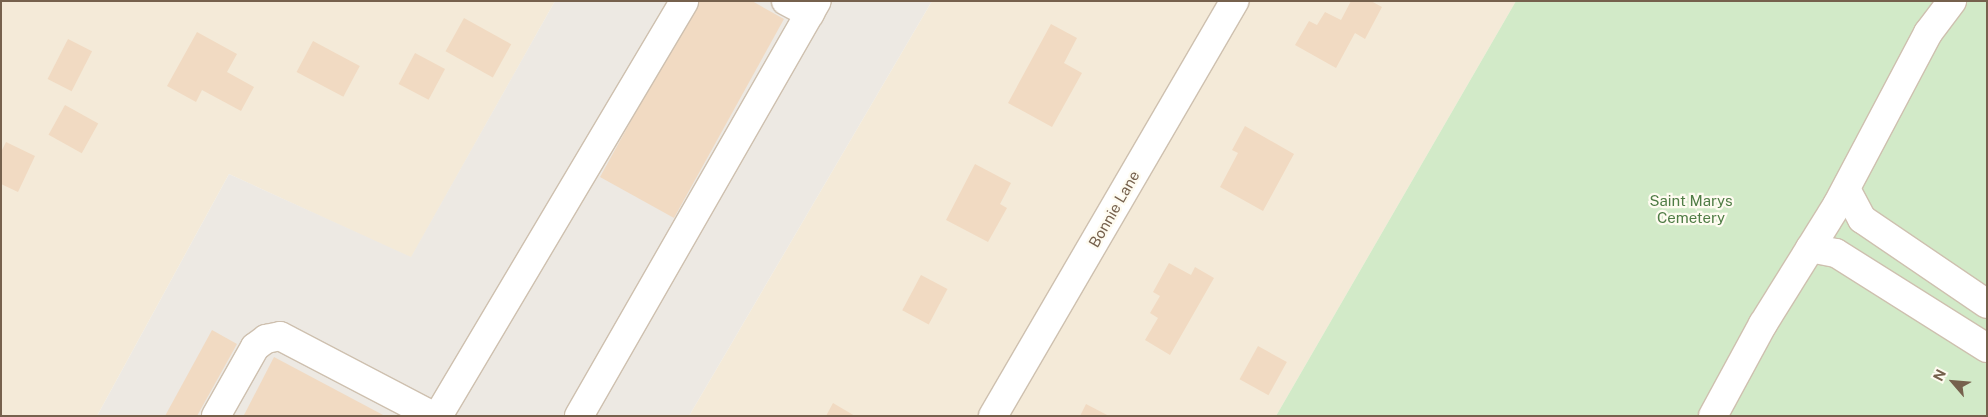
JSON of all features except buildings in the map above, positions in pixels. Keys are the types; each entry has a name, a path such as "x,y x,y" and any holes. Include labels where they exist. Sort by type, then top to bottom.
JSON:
{"street":[{"path":"438,416 684,1"},
{"path":"579,416 813,8 786,1"},
{"name":"Bonnie Lane","path":"993,416 1235,1"},
{"path":"1714,416 1763,324 1846,189 1928,33 1952,1"},
{"path":"1846,189 1862,219 1987,304"},
{"path":"1810,248 1836,253 1987,348"},
{"path":"216,416 255,348 266,339 280,336 432,416"}],"shaded area":[{"path":"1,1 555,1 411,258 229,174 97,416 1,416"},
{"path":"555,1 932,1 689,416 97,416 229,174 411,257"},
{"path":"932,1 1516,1 1276,416 689,416"}],"green space":[{"name":"Saint Marys Cemetery","path":"1516,1 1987,1 1987,416 1276,416"}]}
